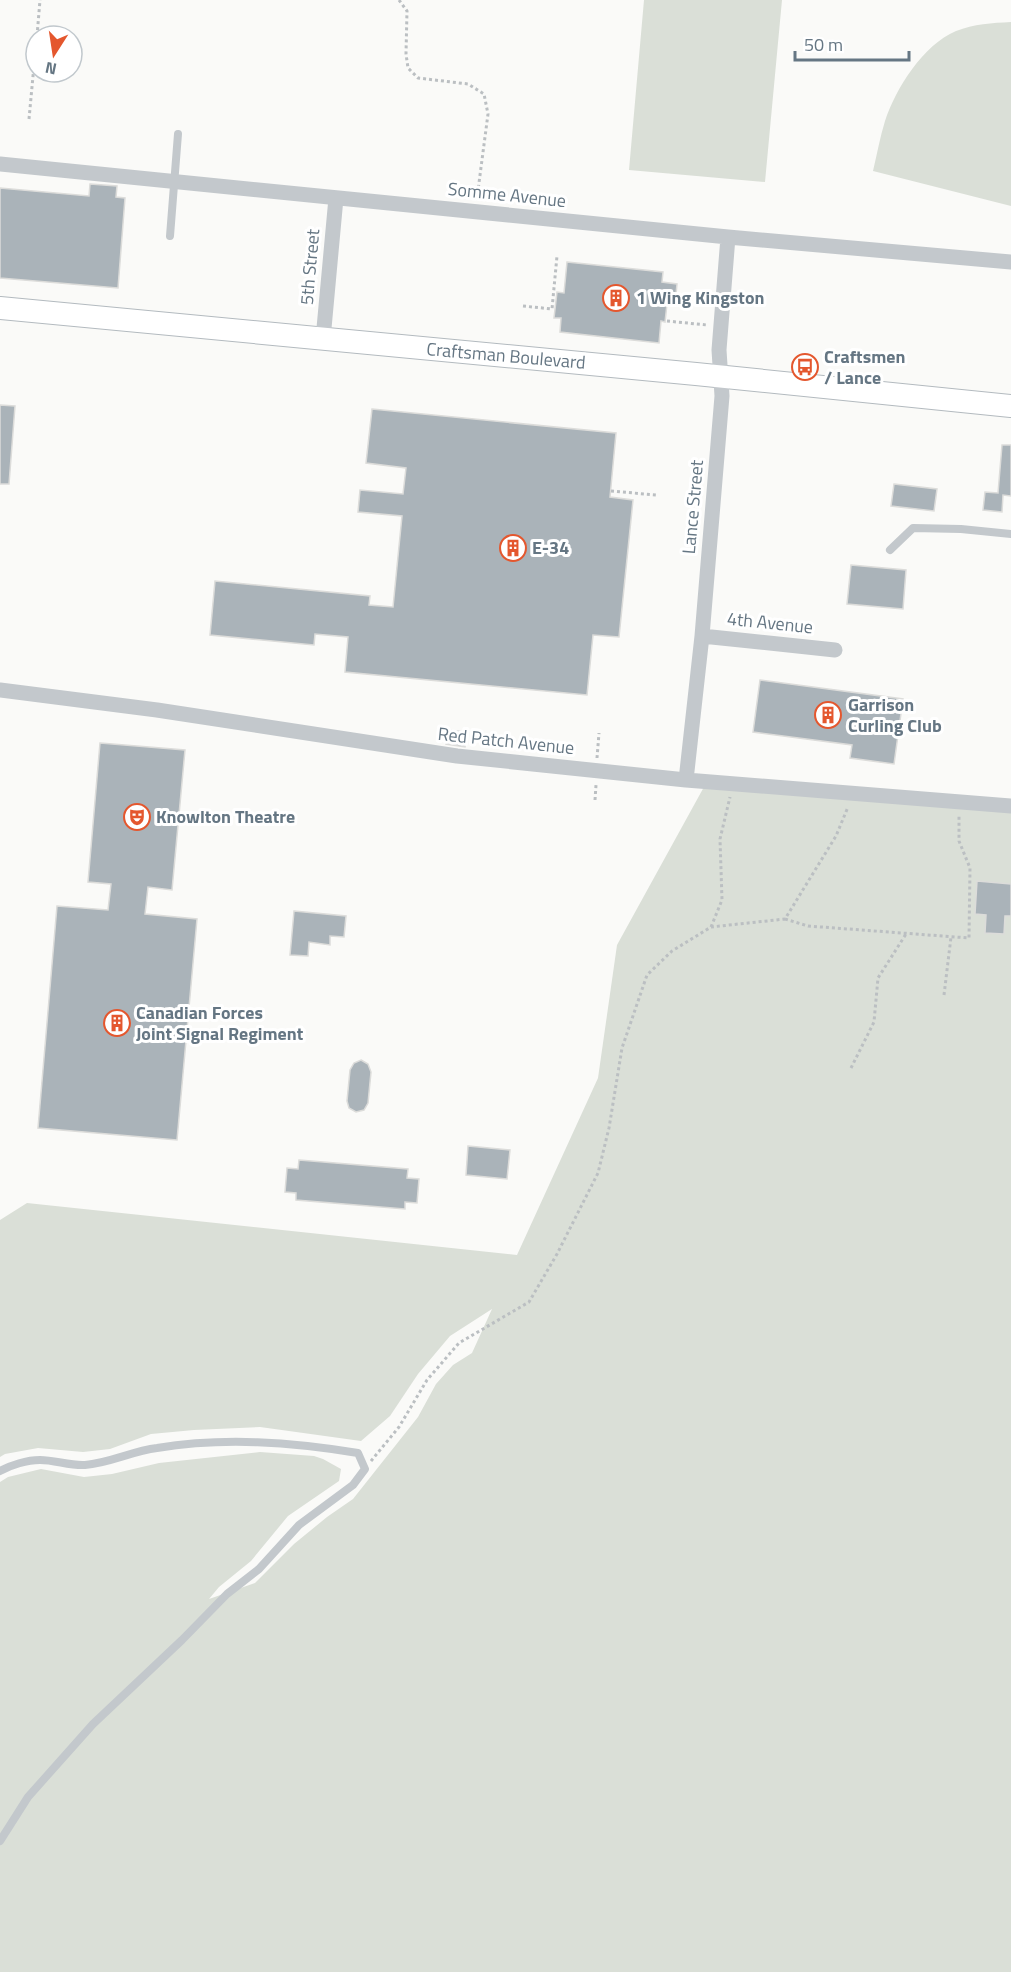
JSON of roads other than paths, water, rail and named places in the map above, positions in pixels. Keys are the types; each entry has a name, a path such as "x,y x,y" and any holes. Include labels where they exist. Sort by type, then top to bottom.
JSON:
{"street":[{"name":"Somme Avenue","path":"0,164 728,237 1011,262"},
{"name":"5th Street","path":"323,339 336,198"},
{"name":"Lance Street","path":"686,780 702,636 723,396 719,350 728,237"},
{"name":"Craftsman Boulevard","path":"0,308 721,376 1011,406"},
{"name":"4th Avenue","path":"702,636 835,650"},
{"name":"Red Patch Avenue","path":"0,690 157,710 457,756 686,780 1011,806"}],"lane":[{"path":"170,236 178,134"},
{"path":"890,550 913,528 961,529 1011,534"},
{"path":"0,1471 8,1466 39,1460 82,1465 107,1462 155,1448 260,1441 358,1453 364,1469 353,1485 299,1525 258,1569 227,1594 93,1725 28,1797 0,1841"}],"place":[{"name":"1 Wing Kingston","path":"616,298"},
{"name":"Craftsmen / Lance","path":"805,367"},
{"name":"E-34","path":"513,548"},
{"name":"Garrison Curling Club","path":"828,715"},
{"name":"Knowlton Theatre","path":"137,817"},
{"name":"Canadian Forces Joint Signal Regiment","path":"117,1023"}]}
